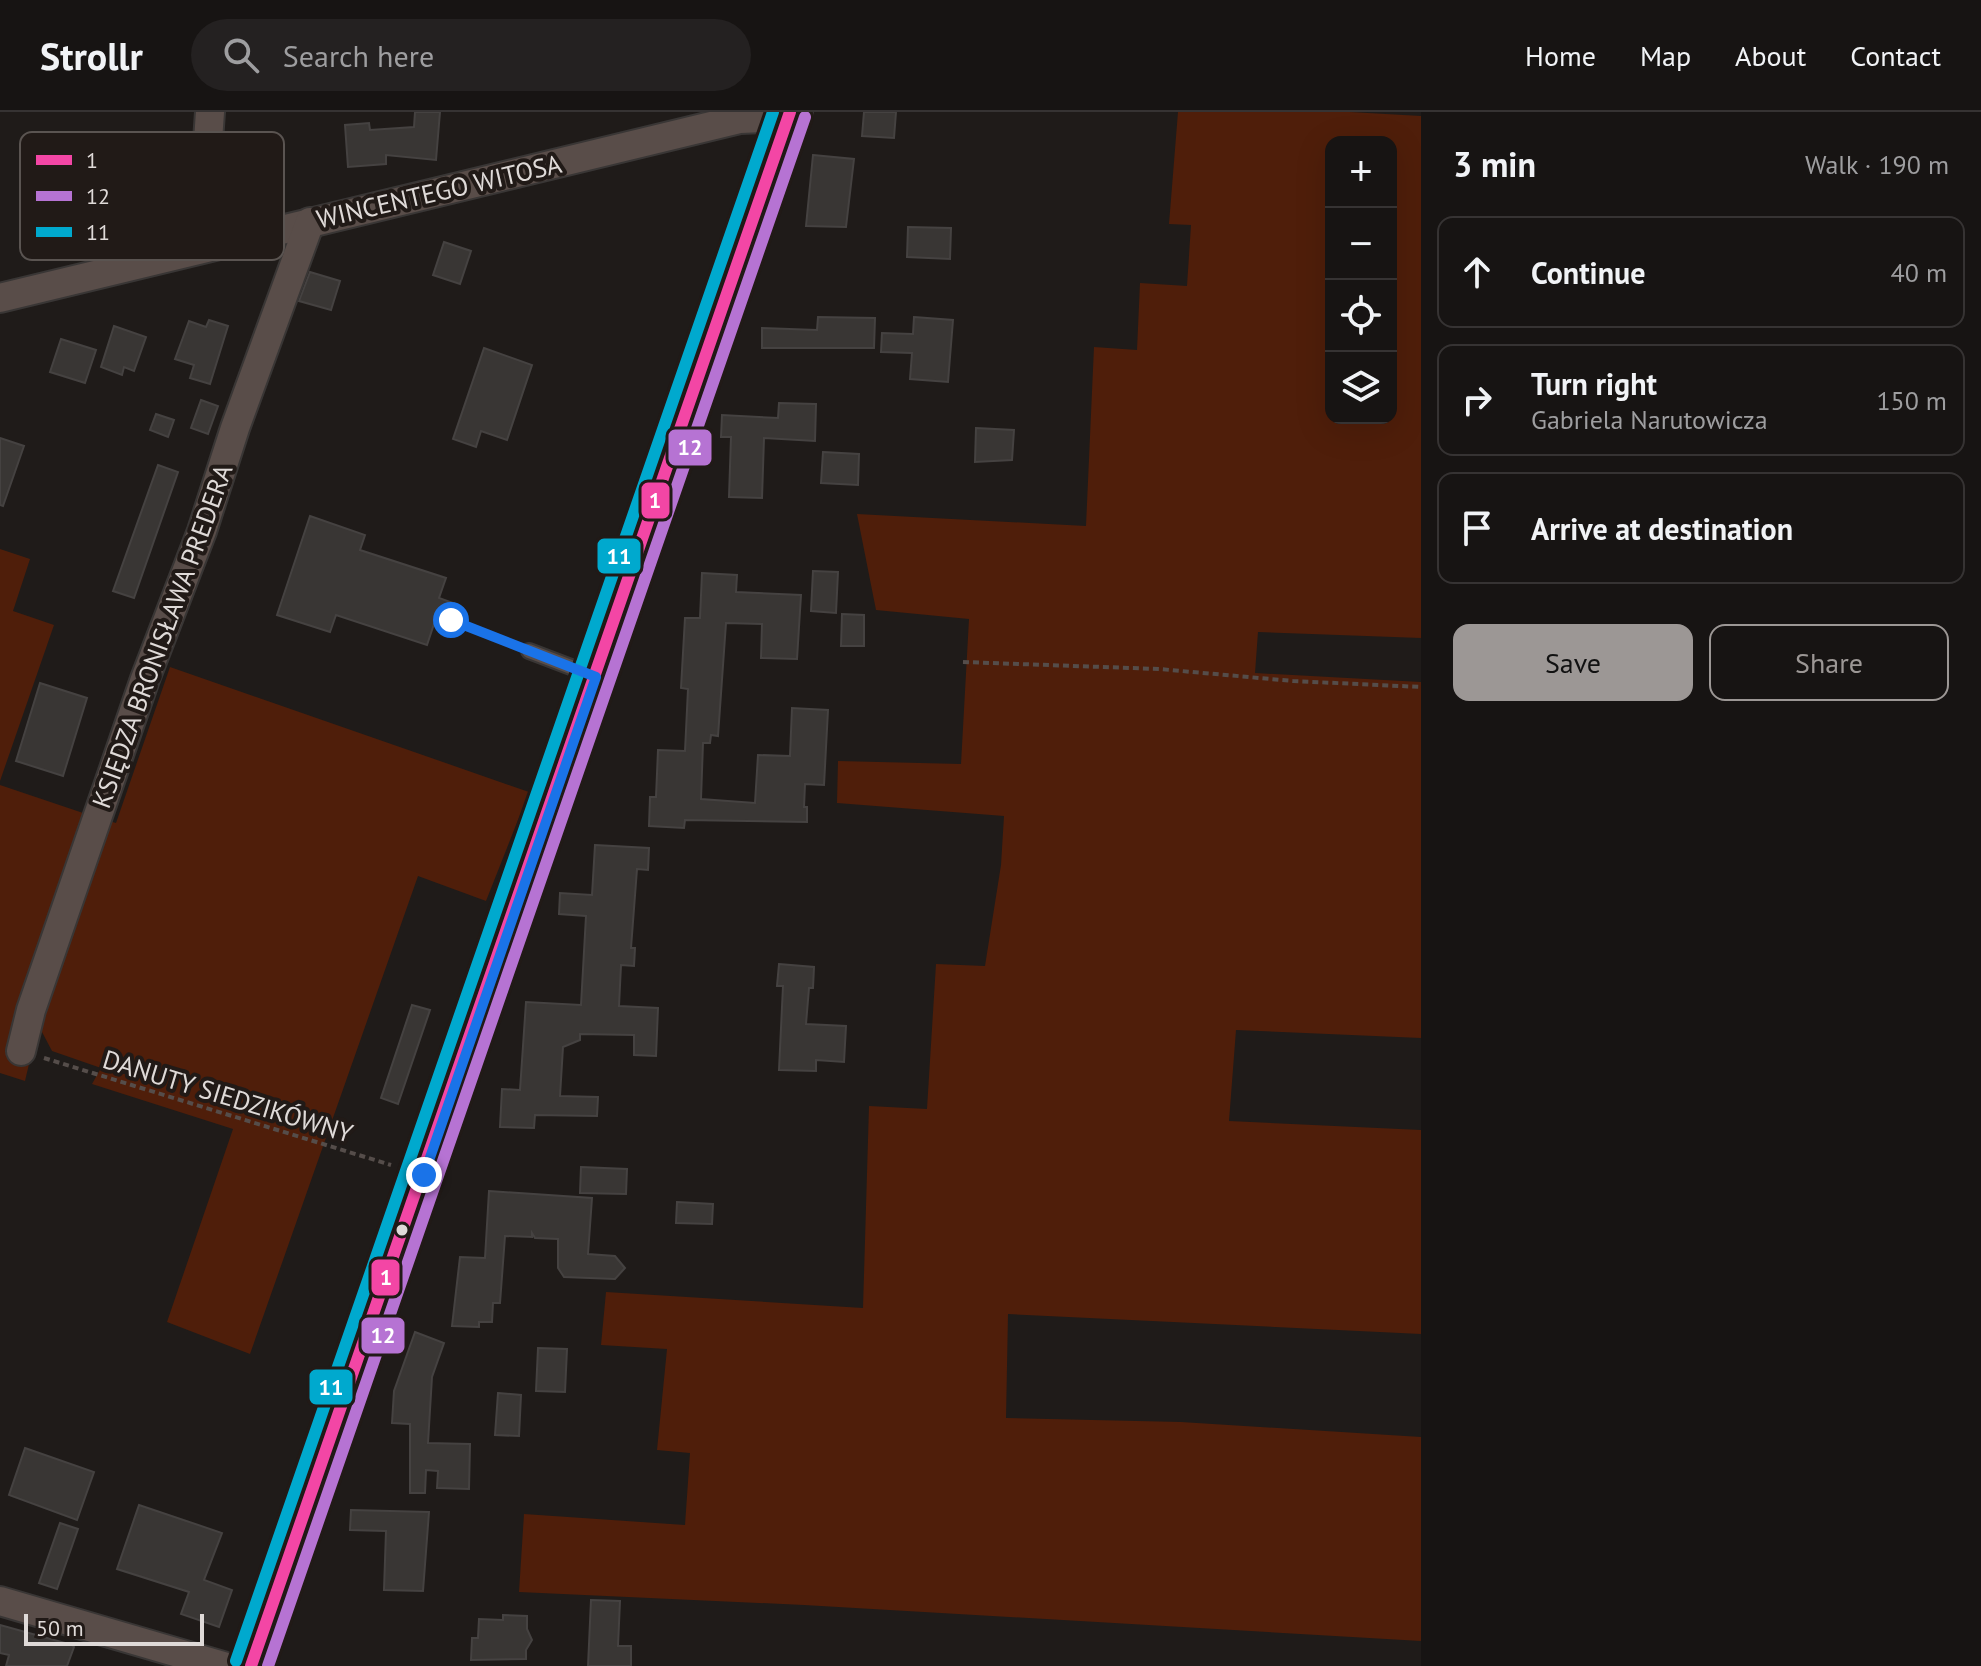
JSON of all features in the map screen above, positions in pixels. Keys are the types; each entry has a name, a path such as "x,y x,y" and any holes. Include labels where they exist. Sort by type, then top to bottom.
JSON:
{"main road":[{"path":"251,1666 424,1175 788,118"}],"street":[{"path":"209,132 210,112"},
{"name":"WINCENTEGO WITOSA","path":"284,228 740,119 788,118"},
{"name":"KSIĘDZA BRONISŁAWA PREDERA","path":"21,1051 31,1010 145,679 202,531 235,428 310,222"},
{"name":"WINCENTEGO WITOSA","path":"0,298 153,260"},
{"path":"0,1601 223,1666"}],"lane":[{"path":"529,651 596,677"}],"path":[{"path":"451,620 529,651"},
{"path":"963,662 1159,669 1293,681 1421,687"},
{"name":"DANUTY SIEDZIKÓWNY","path":"21,1051 424,1175"}],"shaded area":[{"path":"1178,112 1350,112 1421,116 1421,638 1258,632 1255,673 1421,682 1421,1038 1236,1030 1229,1121 1421,1130 1421,1334 1008,1314 1006,1418 1181,1422 1421,1437 1421,1641 804,1605 519,1592 524,1514 685,1525 690,1453 657,1450 667,1349 601,1345 606,1292 863,1308 869,1106 927,1109 936,964 985,966 1001,865 1004,816 837,803 838,761 961,764 969,619 876,610 857,514 1086,526 1094,347 1137,350 1140,283 1187,286 1191,225 1169,224"},
{"path":"0,549 30,559 13,611 54,625 0,781"},
{"path":"170,667 529,792 486,901 418,876 250,1354 167,1322 233,1129 92,1084 101,1068 52,1051 41,1024 109,821 116,823"},
{"path":"0,785 92,816 8,1057 29,1064 25,1081 0,1073"}],"building":[{"path":"415,112 440,112 436,160 386,155 386,164 348,167 345,125 369,123 370,130 414,127"},
{"path":"864,112 896,112 894,138 862,136"},
{"path":"813,155 854,159 846,227 806,226"},
{"path":"908,227 951,228 950,259 907,257"},
{"path":"444,242 471,251 460,284 433,275"},
{"path":"310,272 340,281 331,310 299,301"},
{"path":"818,317 875,318 874,348 762,348 762,328 817,330"},
{"path":"914,317 953,320 948,382 910,379 912,353 881,352 882,333 913,334"},
{"path":"209,320 228,326 210,384 190,378 194,365 175,359 189,321 206,327"},
{"path":"114,326 146,337 134,371 124,367 122,375 101,367"},
{"path":"61,339 96,350 85,383 50,372"},
{"path":"484,348 532,365 507,440 481,431 476,447 453,439"},
{"path":"201,400 218,406 208,434 191,428"},
{"path":"779,403 816,404 815,441 764,438 762,498 729,497 731,437 721,437 722,415 778,418"},
{"path":"156,414 174,420 168,437 150,430"},
{"path":"976,428 1014,430 1012,460 975,462"},
{"path":"0,438 24,446 3,506 0,505"},
{"path":"823,452 859,454 858,485 821,483"},
{"path":"158,465 178,472 134,598 113,591"},
{"path":"310,516 365,535 360,550 446,578 439,598 456,604 448,629 434,624 427,645 336,615 330,632 277,615"},
{"path":"813,571 838,572 836,613 811,611"},
{"path":"702,573 737,575 736,592 801,595 797,659 761,658 762,624 726,623 718,736 711,735 710,743 703,743 701,799 755,803 758,755 790,756 792,708 828,710 824,785 805,784 807,822 685,820 684,828 649,826 650,797 656,797 658,750 685,751 688,689 681,688 685,618 700,618"},
{"path":"842,614 864,615 864,646 841,646"},
{"path":"40,683 87,698 63,776 16,761"},
{"path":"595,845 649,848 648,870 637,869 631,948 635,948 634,966 621,965 619,1006 658,1008 656,1056 634,1055 634,1035 580,1034 580,1040 563,1047 560,1096 598,1097 597,1116 535,1115 534,1128 500,1127 502,1089 520,1090 526,1002 581,1005 586,916 559,914 560,893 592,895"},
{"path":"779,964 814,967 806,1024 846,1026 844,1062 816,1060 816,1071 779,1070 783,986 777,986"},
{"path":"412,1005 430,1010 398,1104 381,1098"},
{"path":"581,1167 627,1169 626,1194 580,1193"},
{"path":"489,1191 592,1198 588,1254 615,1256 625,1268 615,1279 564,1277 558,1268 558,1239 535,1238 532,1233 532,1237 505,1236 500,1303 493,1303 492,1322 479,1322 479,1327 452,1326 460,1257 485,1258"},
{"path":"677,1202 713,1204 712,1224 676,1223"},
{"path":"415,1332 444,1343 432,1377 428,1443 470,1444 469,1489 437,1488 438,1471 426,1470 425,1493 410,1493 410,1424 392,1423 394,1391"},
{"path":"538,1348 567,1349 565,1392 536,1391"},
{"path":"498,1393 521,1395 519,1436 495,1435"},
{"path":"25,1448 94,1472 77,1520 9,1495"},
{"path":"139,1505 222,1533 204,1580 232,1590 219,1627 181,1614 189,1592 117,1569"},
{"path":"351,1510 429,1512 423,1591 384,1590 386,1531 350,1530"},
{"path":"60,1523 78,1529 57,1589 39,1583"},
{"path":"591,1600 620,1601 618,1646 631,1646 631,1666 588,1666"},
{"path":"503,1615 527,1616 527,1629 532,1640 526,1650 526,1659 471,1660 472,1638 478,1638 479,1619 503,1620"},
{"path":"0,1625 72,1645 74,1647 67,1666 6,1666 9,1655 0,1653"}],"transit line":[{"name":"11","path":"236,1661 773,112"},
{"name":"1","path":"251,1666 790,112"},
{"name":"12","path":"268,1666 805,117"}],"route":[{"path":"424,1175 596,677 451,620"}]}
